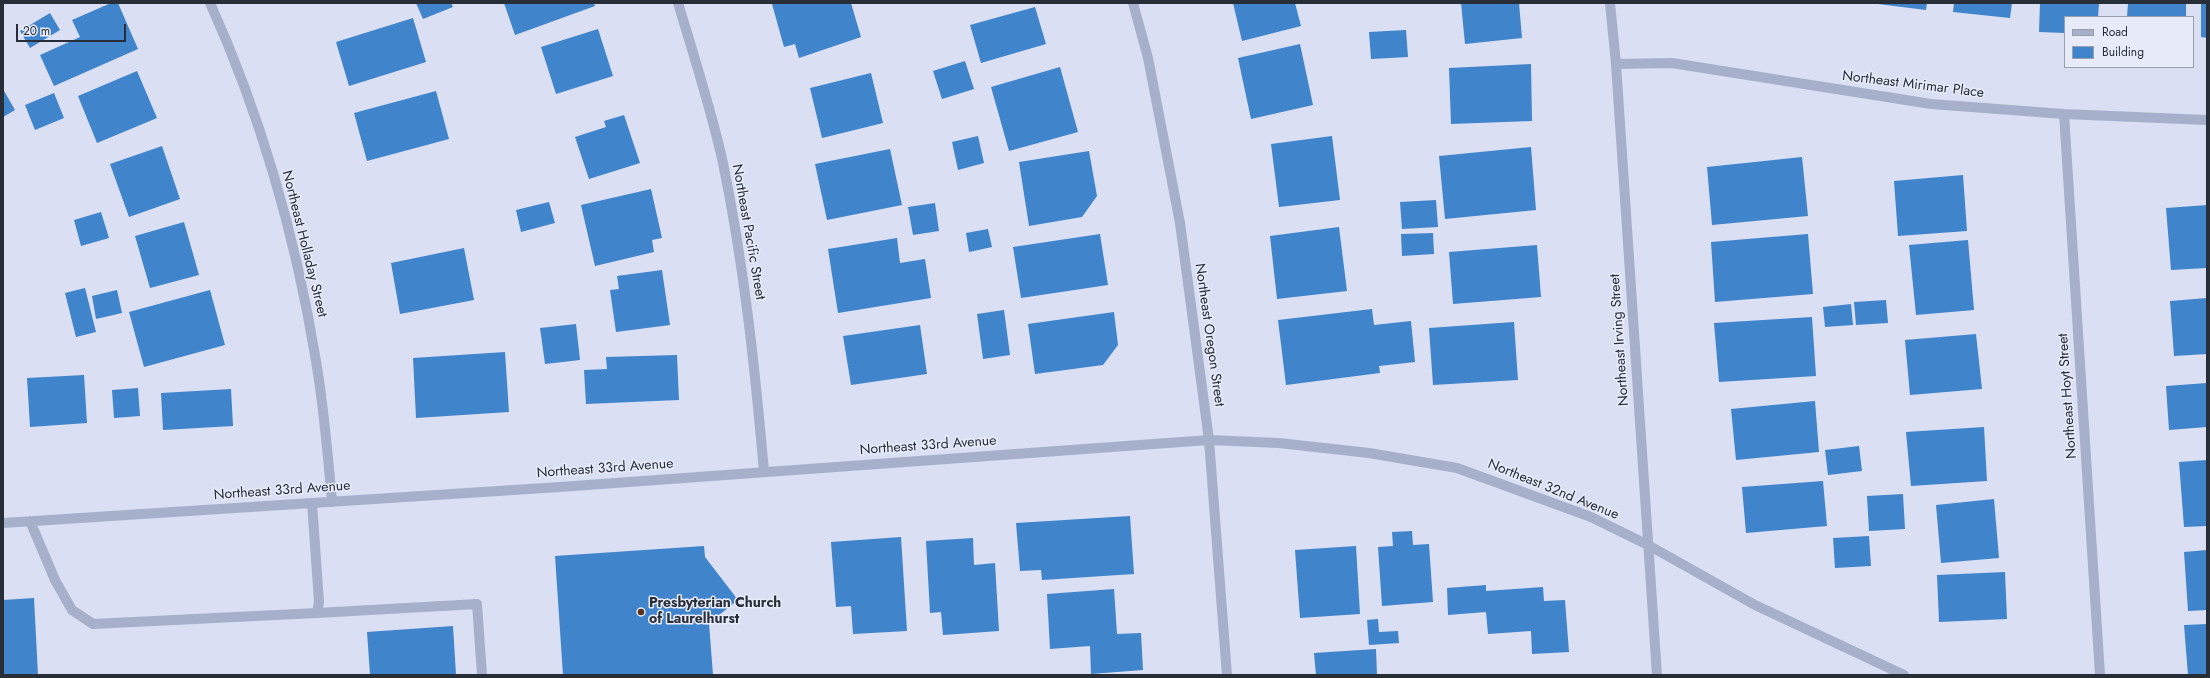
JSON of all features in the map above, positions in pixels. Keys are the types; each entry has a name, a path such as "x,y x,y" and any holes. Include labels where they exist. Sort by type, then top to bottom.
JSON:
{"street":[{"name":"Northeast Holladay Street","path":"210,3 251,106 278,190 316,360 326,436 332,502"},
{"name":"Northeast Pacific Street","path":"678,3 700,77 722,162 739,246 756,375 764,472"},
{"name":"Northeast Oregon Street","path":"1133,3 1148,58 1180,223 1209,440 1227,675"},
{"name":"Northeast Irving Street","path":"1610,3 1616,64 1656,675"},
{"name":"Northeast Mirimar Place","path":"1616,64 1672,63 1932,104 2064,114 2207,120"},
{"name":"Northeast Hoyt Street","path":"2064,114 2100,675"},
{"name":"Northeast 33rd Avenue","path":"3,523 332,502 1209,440"},
{"name":"Northeast 32nd Avenue","path":"1209,440 1279,443 1369,453 1457,468 1592,517 1648,545 1755,605 1904,675"},
{"path":"312,503 319,596 317,613"},
{"path":"30,521 55,580 72,610 92,624 477,604 482,675"}],"building":[{"path":"111,3 118,3 138,49 54,86 40,55 80,37 72,20"},
{"path":"416,3 451,3 453,7 423,19"},
{"path":"504,3 594,3 595,6 515,35"},
{"path":"851,3 861,37 799,58 795,44 784,47 772,4"},
{"path":"1233,3 1295,3 1301,26 1242,41"},
{"path":"1461,3 1519,3 1522,38 1465,44"},
{"path":"1870,3 1927,3 1926,10"},
{"path":"1954,3 2012,3 2010,18 1953,12"},
{"path":"2040,3 2099,3 2098,16 2064,16 2064,33 2039,32"},
{"path":"2128,3 2186,3 2186,16 2127,16"},
{"path":"2201,3 2207,3 2207,38 2201,37"},
{"path":"1035,7 1046,44 981,63 970,25"},
{"path":"50,13 60,30 30,48 20,31"},
{"path":"413,18 426,62 349,86 336,42"},
{"path":"598,29 613,76 556,94 541,47"},
{"path":"1406,30 1408,57 1371,59 1369,32"},
{"path":"1300,44 1313,105 1251,119 1238,58"},
{"path":"965,61 974,89 942,99 933,71"},
{"path":"1531,64 1532,121 1451,124 1449,68"},
{"path":"1060,67 1078,132 1009,151 991,87"},
{"path":"137,71 157,118 97,143 78,96"},
{"path":"871,73 883,123 822,138 810,88"},
{"path":"3,89 15,110 3,117"},
{"path":"436,91 449,139 367,161 354,113"},
{"path":"54,93 64,118 35,130 25,105"},
{"path":"624,115 640,163 589,179 575,137 606,127 604,121"},
{"path":"978,136 984,163 958,170 952,142"},
{"path":"1332,136 1340,200 1279,207 1271,144"},
{"path":"162,146 180,199 129,217 110,164"},
{"path":"1531,147 1536,210 1445,219 1439,156"},
{"path":"890,149 902,205 827,220 815,164"},
{"path":"1089,151 1097,196 1082,217 1029,226 1019,162"},
{"path":"1802,157 1808,216 1712,225 1707,167"},
{"path":"1963,175 1967,231 1898,236 1894,181"},
{"path":"651,189 662,238 652,240 654,252 595,266 581,205"},
{"path":"1436,200 1438,227 1402,229 1400,202"},
{"path":"549,202 555,223 521,232 516,210"},
{"path":"935,203 939,231 913,235 908,207"},
{"path":"2207,205 2207,268 2171,270 2166,208"},
{"path":"101,212 109,238 81,246 74,220"},
{"path":"184,222 199,275 150,288 135,236"},
{"path":"1339,227 1347,291 1277,299 1270,236"},
{"path":"988,229 992,247 969,252 966,233"},
{"path":"1433,233 1434,254 1402,256 1401,234"},
{"path":"1100,234 1108,285 1021,298 1013,247"},
{"path":"1808,234 1813,294 1715,302 1711,242"},
{"path":"897,238 900,263 925,259 931,298 838,313 828,249"},
{"path":"1968,240 1974,310 1916,315 1909,245"},
{"path":"1537,245 1541,297 1453,304 1449,252"},
{"path":"464,248 474,300 400,314 391,263"},
{"path":"662,270 670,325 616,332 610,290 619,289 617,276"},
{"path":"85,288 96,332 76,337 65,293"},
{"path":"117,290 122,313 96,319 92,296"},
{"path":"210,290 225,345 144,367 129,312"},
{"path":"2207,298 2207,354 2174,356 2170,301"},
{"path":"1886,300 1888,323 1856,325 1854,302"},
{"path":"1851,304 1853,325 1825,327 1823,307"},
{"path":"1372,309 1374,325 1411,321 1415,362 1379,366 1380,373 1286,385 1278,320"},
{"path":"1004,310 1010,355 983,359 977,314"},
{"path":"1114,312 1118,345 1103,365 1035,374 1028,324"},
{"path":"1812,317 1816,376 1719,382 1714,323"},
{"path":"1514,322 1518,380 1433,385 1429,328"},
{"path":"576,324 580,360 545,364 540,328"},
{"path":"920,325 927,374 851,385 843,336"},
{"path":"1976,334 1982,389 1910,395 1905,340"},
{"path":"505,352 509,412 416,418 413,358"},
{"path":"677,355 679,400 586,404 584,370 607,369 606,357"},
{"path":"84,375 87,423 30,427 27,378"},
{"path":"2207,383 2207,427 2169,430 2166,386"},
{"path":"138,388 140,416 114,418 112,390"},
{"path":"231,389 233,426 163,430 161,393"},
{"path":"1815,401 1819,452 1736,460 1731,409"},
{"path":"1984,427 1987,481 1911,486 1906,432"},
{"path":"1859,446 1862,471 1828,475 1825,450"},
{"path":"2207,460 2207,526 2184,527 2179,462"},
{"path":"1823,481 1827,526 1746,533 1742,487"},
{"path":"1903,494 1905,529 1869,531 1867,496"},
{"path":"1994,499 1999,558 1941,563 1936,505"},
{"path":"1130,516 1134,574 1042,580 1041,570 1020,571 1016,523"},
{"path":"1412,531 1413,545 1429,544 1433,602 1382,606 1378,547 1393,546 1392,532"},
{"path":"1869,536 1871,566 1835,568 1833,538"},
{"path":"901,537 907,631 853,634 851,606 836,607 831,542"},
{"path":"973,538 974,565 995,563 999,631 943,635 941,612 930,613 926,541"},
{"name":"Presbyterian Church of Laurelhurst","path":"704,546 705,557 738,600 709,623 713,675 563,675 555,556"},
{"path":"1356,546 1360,614 1300,618 1295,550"},
{"path":"2207,550 2207,610 2188,611 2184,552"},
{"path":"2005,572 2007,619 1939,622 1937,575"},
{"path":"1486,585 1486,591 1543,587 1544,601 1565,600 1569,652 1532,654 1531,631 1488,634 1486,612 1448,615 1447,588"},
{"path":"1114,589 1117,634 1141,633 1143,670 1091,674 1090,646 1050,649 1047,594"},
{"path":"34,598 38,675 3,675 3,600"},
{"path":"1378,619 1379,632 1398,631 1399,643 1369,645 1367,620"},
{"path":"2207,624 2207,675 2188,675 2184,625"},
{"path":"453,626 456,675 370,675 367,632"},
{"path":"1376,649 1377,675 1316,675 1314,653"}],"place":[{"name":"Presbyterian Church of Laurelhurst","path":"641,612"}]}
